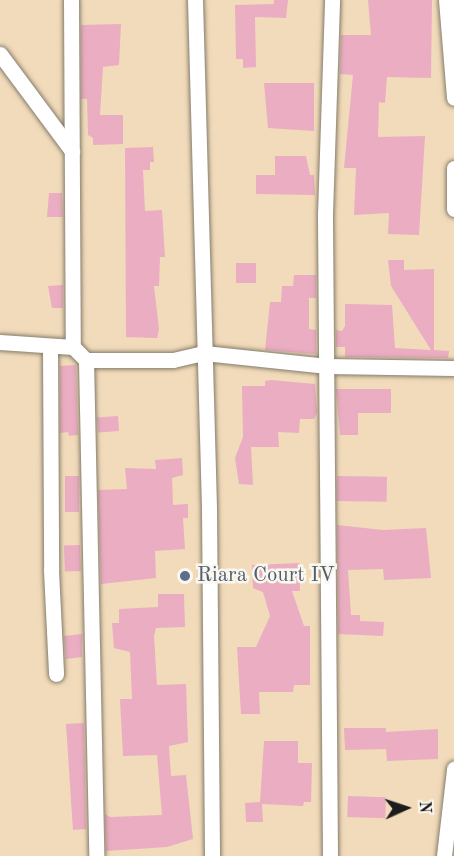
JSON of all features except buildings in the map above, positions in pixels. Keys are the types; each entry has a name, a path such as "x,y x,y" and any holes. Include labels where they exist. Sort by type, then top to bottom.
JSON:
{"street":[{"path":"71,0 73,347 86,360 96,856"},
{"path":"195,0 204,353 212,856"},
{"path":"330,856 325,214 332,0"},
{"path":"446,0 454,98"},
{"path":"0,54 72,151"},
{"path":"454,168 454,209"},
{"path":"0,342 50,348 73,347"},
{"path":"50,348 51,570 56,674"},
{"path":"86,360 173,360 204,353 327,366 454,368"},
{"path":"444,856 454,769"}],"place":[{"name":"Riara Court IV","path":"185,576"}]}
